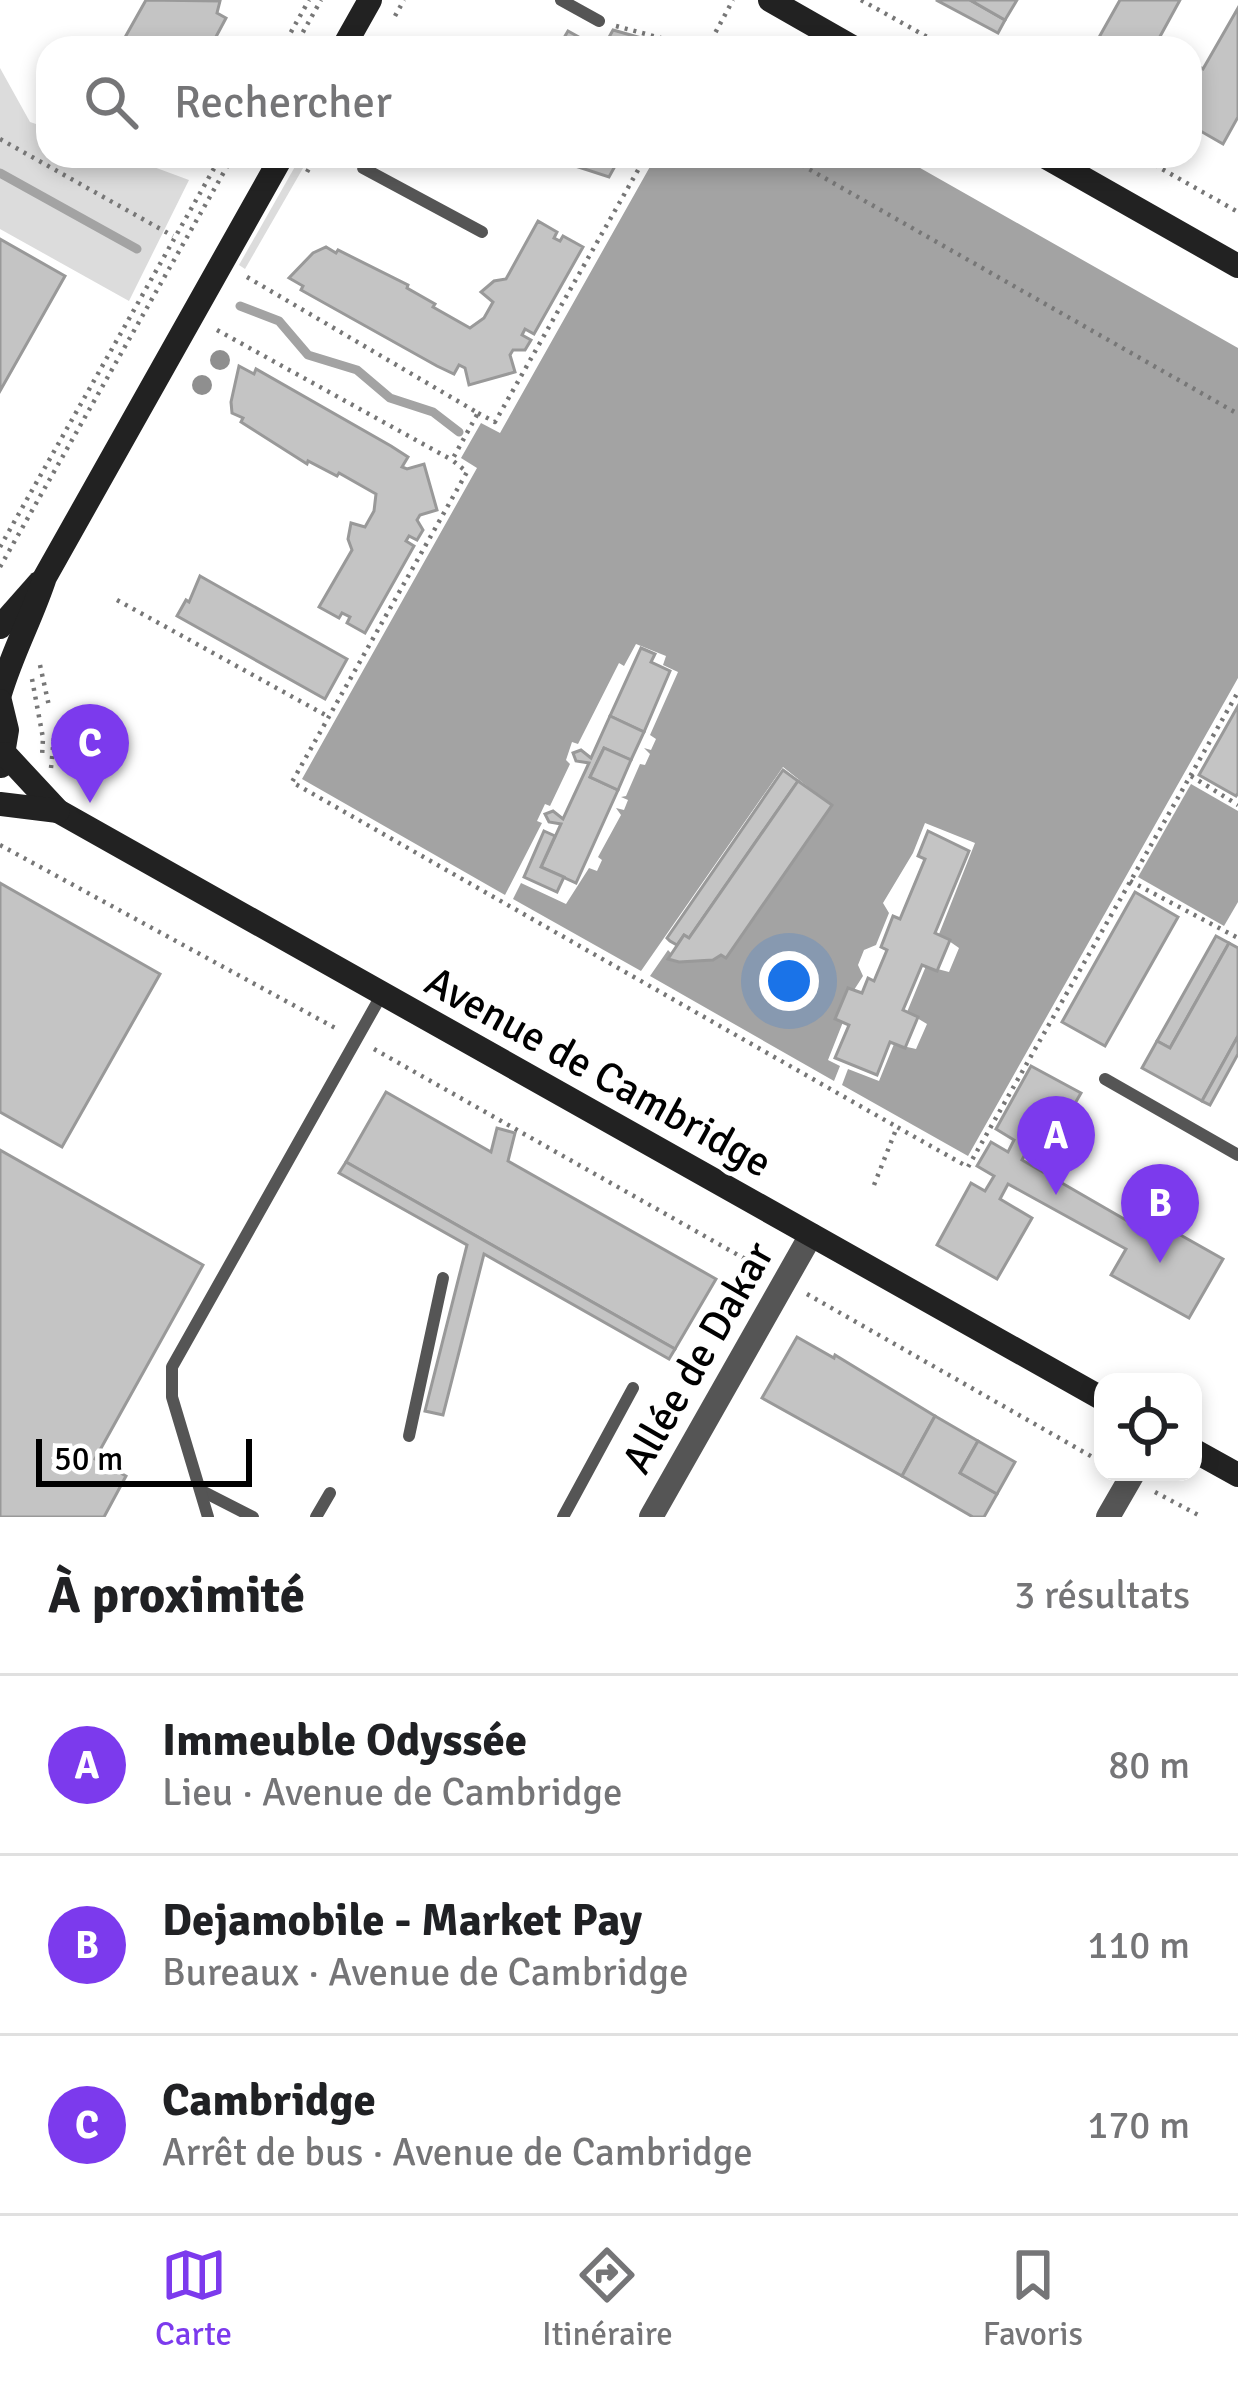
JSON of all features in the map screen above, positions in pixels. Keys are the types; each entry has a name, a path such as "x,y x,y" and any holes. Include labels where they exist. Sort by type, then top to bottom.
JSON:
{"street":[{"path":"350,36 370,0"},
{"path":"770,0 833,36"},
{"path":"3,761 7,730 0,697 11,653 34,612 45,577 275,168"},
{"path":"1065,168 1238,266"},
{"path":"0,627 45,577"},
{"name":"Avenue de Cambridge","path":"3,761 58,812 1094,1394"},
{"name":"Avenue de Cambridge","path":"0,804 58,812"},
{"name":"Allée de Dakar","path":"651,1517 811,1235"},
{"path":"1202,1455 1238,1475"},
{"path":"1108,1517 1129,1481"}],"lane":[{"path":"561,0 599,21"},
{"path":"364,168 482,232"},
{"path":"208,1517 172,1397 172,1366 382,994"},
{"path":"1105,1079 1238,1155"},
{"path":"409,1436 443,1278"},
{"path":"563,1517 633,1388"},
{"path":"202,1491 253,1517"},
{"path":"316,1517 330,1493"}],"path":[{"path":"289,36 309,0"},
{"path":"301,36 321,0"},
{"path":"714,36 733,0"},
{"path":"861,0 925,36"},
{"path":"599,21 654,36"},
{"path":"0,139 36,159"},
{"path":"52,168 175,237"},
{"path":"0,548 214,168"},
{"path":"0,568 226,168"},
{"path":"247,277 495,422 639,168"},
{"path":"807,168 1238,414"},
{"path":"1160,168 1238,212"},
{"path":"217,330 467,472 292,782 968,1167 1238,692"},
{"path":"452,460 478,413"},
{"path":"117,600 329,716"},
{"path":"34,655 50,706"},
{"path":"39,708 43,738"},
{"path":"44,778 52,766 54,737"},
{"path":"1191,776 1238,805"},
{"path":"0,845 356,1039 1094,1458"},
{"path":"1130,881 1238,938"},
{"path":"874,1185 897,1126"},
{"path":"1142,1481 1202,1517"}],"shaded area":[{"path":"0,68 30,122 36,124 36,168 156,168 189,180 129,301 0,229"},
{"path":"294,168 303,168 245,269 239,265"},
{"path":"649,168 920,168 1238,348 1238,678 968,1156 842,1085 848,1069 879,1081 894,1044 916,1049 927,1024 907,1012 926,966 949,972 959,948 939,934 975,843 925,823 883,903 889,913 876,945 864,950 858,965 863,976 836,1018 843,1022 828,1060 840,1066 834,1081 650,976 668,950 668,959 673,960 727,957 831,805 783,767 641,971 513,899 521,883 566,904 589,868 597,871 602,860 598,857 621,815 616,808 624,810 628,800 621,797 626,796 640,764 645,765 650,754 644,748 651,750 656,739 650,735 678,672 663,665 666,656 636,644 624,666 619,663 578,744 572,742 566,760 570,764 550,806 545,804 537,821 542,823 505,895 302,779 477,468 461,458 481,423 500,433"},
{"path":"1191,784 1238,811 1238,902 1224,926 1138,877"}],"building":[{"path":"146,0 220,1 217,13 226,18 216,36 126,36"},
{"path":"936,0 970,0 1005,20 998,33"},
{"path":"970,0 1017,0 1005,20"},
{"path":"1120,0 1180,0 1160,36 1100,36"},
{"path":"1238,8 1238,117 1223,144 1202,132 1203,69"},
{"path":"581,168 614,168 609,177"},
{"path":"538,221 557,232 554,238 560,241 563,236 583,247 534,334 525,329 522,335 531,340 525,350 513,350 510,355 515,372 469,385 465,368 459,365 454,374 437,366 301,290 303,286 289,278 313,253 326,247 338,250 408,285 433,307 470,328 484,318 493,302 481,292 494,281 506,279"},
{"path":"0,239 65,276 0,391"},
{"path":"239,366 254,374 256,369 391,446 408,457 402,467 424,464 437,510 417,520 423,530 417,540 409,536 406,541 414,546 365,633 347,623 350,617 342,613 339,618 319,607 352,550 351,523 365,527 376,494 339,473 307,464 241,422 243,418 232,413 231,402"},
{"path":"200,576 347,659 325,699 177,616"},
{"path":"641,648 655,654 651,662 670,671 644,732 610,716"},
{"path":"1238,706 1238,793 1236,796 1199,775"},
{"path":"610,716 644,732 631,760 604,748 590,777 618,790 576,883 541,867 561,824 549,822 545,814 553,811 563,819 589,763 576,761 573,753 581,750 591,758"},
{"path":"604,748 631,760 618,790 590,777"},
{"path":"783,770 798,781 689,938 684,935 677,945 670,941 667,938"},
{"path":"798,781 832,805 726,958 668,959 684,935 689,938"},
{"path":"544,831 555,836 541,867 564,877 557,892 524,877"},
{"path":"928,831 969,851 935,933 950,940 937,971 922,965 903,1010 918,1017 905,1048 890,1042 877,1075 835,1058 849,1025 835,1019 848,988 862,993 868,978 874,981 887,950 881,947 893,916 900,919 925,859 918,856"},
{"path":"0,883 160,974 62,1147 0,1112"},
{"path":"1135,892 1178,917 1105,1046 1062,1022"},
{"path":"1216,936 1229,943 1170,1048 1157,1041"},
{"path":"1229,943 1238,948 1238,1036 1202,1101 1142,1068 1157,1041 1170,1048"},
{"path":"1238,1036 1238,1054 1210,1105 1202,1101"},
{"path":"1031,1066 1081,1093 1045,1155 1029,1147 1022,1160 1138,1227 1145,1215 1223,1259 1189,1318 1111,1275 1126,1249 1008,1184 1000,1199 1032,1218 997,1279 937,1245 971,1183 985,1191 994,1176 977,1166 991,1142 1008,1152 1014,1140 996,1129"},
{"path":"386,1092 491,1152 497,1128 515,1133 508,1161 716,1279 675,1349 346,1162"},
{"path":"0,1150 203,1265 95,1459 126,1476 104,1517 0,1517"},
{"path":"346,1162 675,1349 669,1359 484,1254 443,1415 425,1411 467,1245 339,1173"},
{"path":"797,1337 935,1416 902,1476 762,1398"},
{"path":"935,1416 978,1441 960,1473 997,1494 984,1517 973,1517 902,1476"},
{"path":"978,1441 1015,1462 997,1494 960,1473"}],"waterway":[{"path":"0,173 137,249"},
{"path":"240,306 279,321 308,355 357,370 390,398 433,412 459,432"}],"place":[{"name":"Cambridge","path":"90,803"},
{"name":"Immeuble Odyssée","path":"1056,1195"},
{"name":"Dejamobile - Market Pay","path":"1160,1263"}]}
